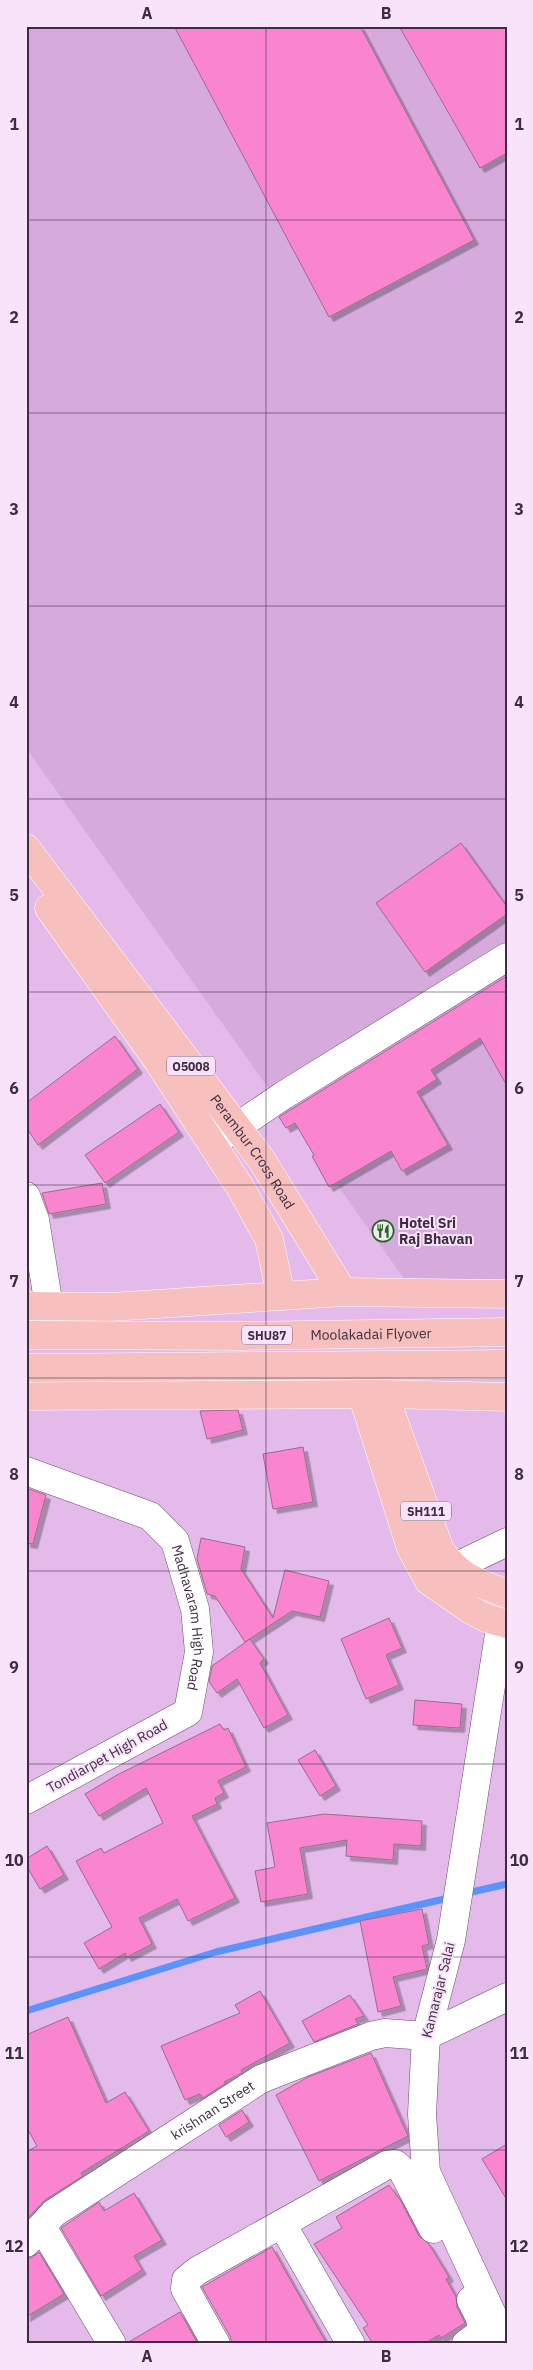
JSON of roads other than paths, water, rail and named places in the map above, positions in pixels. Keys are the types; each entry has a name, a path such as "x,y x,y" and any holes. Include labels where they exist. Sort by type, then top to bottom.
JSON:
{"main road":[{"name":"Perambur Cross Road","path":"26,848 237,1125 280,1187 343,1292"},
{"name":"Perambur Cross Road","path":"26,878 152,1053 213,1143 270,1239 281,1296"},
{"path":"38,1306 110,1307 343,1292 507,1294"},
{"path":"110,1307 110,1397"},
{"name":"Moolakadai Flyover","path":"26,1335 244,1336 507,1332"},
{"path":"26,1368 507,1364"},
{"path":"26,1396 373,1394 507,1397"},
{"name":"SH111","path":"373,1394 440,1550 453,1568 463,1576 507,1594"},
{"name":"SH111","path":"373,1394 411,1548 429,1581 471,1610 504,1623"}],"street":[{"path":"213,1143 237,1125 507,957"},
{"path":"26,1196 35,1220 38,1306"},
{"name":"Madhavaram High Road","path":"26,1471 150,1516 175,1541 195,1609 199,1652 188,1712"},
{"path":"453,1568 507,1542"},
{"name":"Kamarajar Salai","path":"504,1623 451,1940 426,2036 422,2114 426,2172 506,2344"},
{"name":"Tondiarpet High Road","path":"26,1800 188,1712"},
{"path":"426,2036 507,1997"},
{"name":"krishnan Street","path":"34,2235 54,2213 261,2079 371,2036 385,2033 426,2036"},
{"path":"216,2344 185,2289 186,2280 197,2271 387,2165 395,2164 402,2170 480,2318 482,2332 466,2344"},
{"path":"282,2224 351,2344"},
{"path":"34,2235 112,2344"}],"waterway":[{"path":"463,1894 507,1884"},
{"path":"26,2011 216,1952 453,1897"}],"place":[{"name":"Hotel Sri Raj Bhavan","path":"383,1231"}]}
